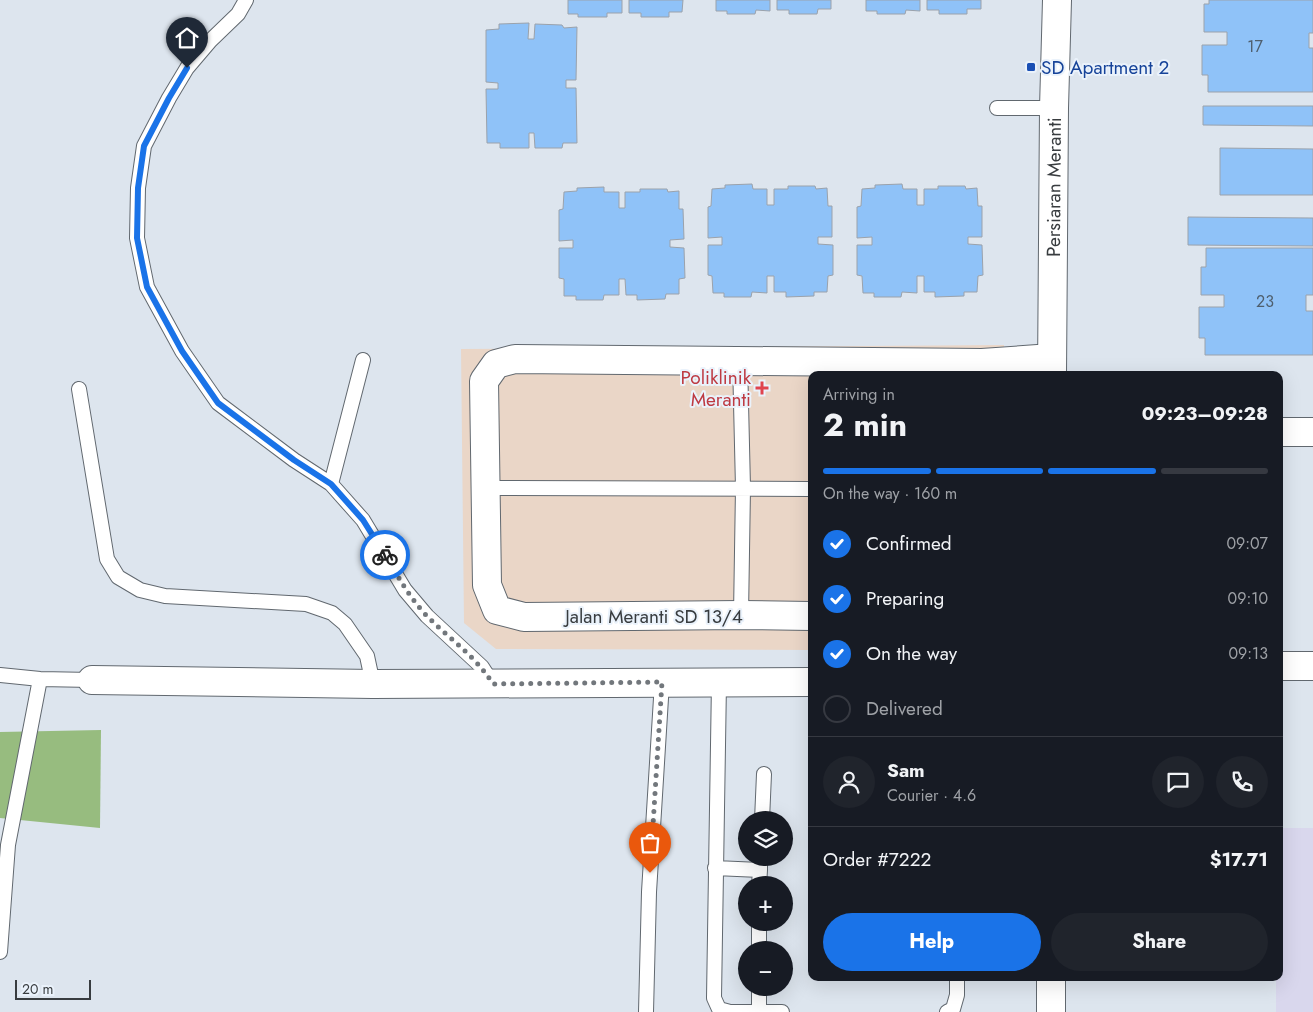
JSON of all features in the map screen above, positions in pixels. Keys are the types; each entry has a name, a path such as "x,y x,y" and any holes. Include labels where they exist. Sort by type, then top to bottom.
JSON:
{"street":[{"name":"Persiaran Meranti","path":"1052,367 1054,108 1057,0"},
{"path":"486,488 484,381 496,364 516,358 740,360 982,369 1052,367"},
{"path":"1283,432 1313,432"},
{"name":"Jalan Meranti SD 13/4","path":"486,488 487,585 497,610 524,617 808,616"},
{"path":"1283,666 1313,666"},
{"path":"92,680 373,684 808,682"},
{"path":"1051,981 1051,1012"}],"lane":[{"path":"246,0 238,14 210,41 187,68 144,146 138,188 137,238 147,287 182,351 218,403 294,460 331,484 363,520 405,590 427,616 482,667 493,684"},
{"path":"997,108 1054,108"},
{"path":"331,484 363,360"},
{"path":"740,360 743,488 741,615"},
{"path":"79,390 107,559 118,577 140,590 165,596 306,604 332,613 346,624 367,656 373,684"},
{"path":"486,488 808,489"},
{"path":"0,675 40,679 92,680"},
{"path":"0,952 8,845 40,679"},
{"path":"646,1012 649,892 662,682"},
{"path":"719,682 714,998 719,1009 730,1012 782,1012"},
{"path":"762,811 764,774"},
{"path":"715,868 738,866"},
{"path":"947,1012 953,1009 957,995 957,981"},
{"path":"759,996 759,1012"}],"shaded area":[{"path":"1004,345 1004,371 808,371 808,650 496,649 464,623 461,349"},
{"path":"1283,828 1313,828 1313,1012 1276,1012 1276,981 1283,981"}],"green space":[{"path":"101,730 100,828 0,818 0,732"}],"building":[{"path":"568,0 622,0 622,13 607,13 607,17 578,17 578,14 568,14"},
{"path":"629,0 683,0 682,12 669,12 669,17 641,17 641,13 629,13"},
{"path":"716,0 770,0 770,11 756,10 755,14 727,14 727,11 716,11"},
{"path":"777,0 831,0 831,9 818,9 817,14 789,14 789,10 777,10"},
{"path":"866,0 920,0 920,11 906,10 905,14 877,14 877,11 866,11"},
{"path":"927,0 981,0 981,9 967,9 967,14 939,14 939,10 927,10"},
{"path":"1209,0 1313,0 1313,33 1309,33 1309,48 1313,48 1313,92 1208,92 1208,75 1202,75 1202,45 1227,45 1227,32 1204,32 1204,4 1209,4"},
{"path":"529,23 528,39 534,39 535,24 562,25 564,28 577,27 576,80 566,80 566,88 576,88 577,143 563,143 562,148 535,148 534,133 529,133 529,148 500,148 500,143 487,143 486,89 498,89 498,83 486,82 486,30 499,29 499,24"},
{"path":"1203,106 1313,106 1313,126 1203,125"},
{"path":"1220,148 1313,149 1313,195 1220,195"},
{"path":"752,184 753,189 767,189 767,205 774,205 774,189 788,189 788,186 815,186 816,189 827,188 828,206 832,206 832,237 818,237 818,244 833,245 833,275 828,276 827,292 814,292 814,296 786,297 786,292 774,292 774,276 767,276 767,293 752,292 751,297 724,297 724,293 713,293 712,276 708,275 708,245 722,245 722,237 708,238 708,207 711,206 712,189 725,188 725,185"},
{"path":"902,184 903,189 917,189 917,205 924,205 924,189 938,189 938,186 965,186 966,189 977,188 978,206 982,206 982,237 968,237 968,244 982,245 983,275 978,276 977,292 964,292 964,296 935,297 935,292 924,292 924,276 917,276 917,293 902,292 901,297 874,297 874,293 863,293 862,276 857,275 857,245 872,245 872,237 857,238 857,207 861,206 862,189 875,188 875,185"},
{"path":"604,187 604,192 619,192 619,208 625,208 625,192 640,192 640,189 667,189 668,192 679,191 679,209 683,209 684,239 670,240 670,247 684,248 685,278 679,279 679,294 666,294 665,299 637,300 637,295 626,295 625,279 619,279 619,295 604,295 603,300 576,300 576,296 564,296 564,279 559,278 559,248 573,248 573,240 559,241 559,210 563,209 564,192 577,191 577,188"},
{"path":"1188,217 1313,218 1313,246 1188,245"},
{"path":"1206,248 1313,248 1313,295 1306,295 1306,311 1313,311 1313,355 1205,355 1205,338 1199,338 1199,307 1224,307 1224,295 1201,295 1201,267 1206,267"}],"way so far":[{"path":"385,555 405,590 427,616 470,654 482,667 493,684 662,682 650,873"}],"place":[{"name":"SD Apartment 2","path":"1031,67"},
{"name":"Poliklinik Meranti","path":"762,388"}],"route":[{"path":"187,68 144,146 138,188 137,238 147,287 182,351 218,403 294,460 331,484 363,520 385,555"}]}
